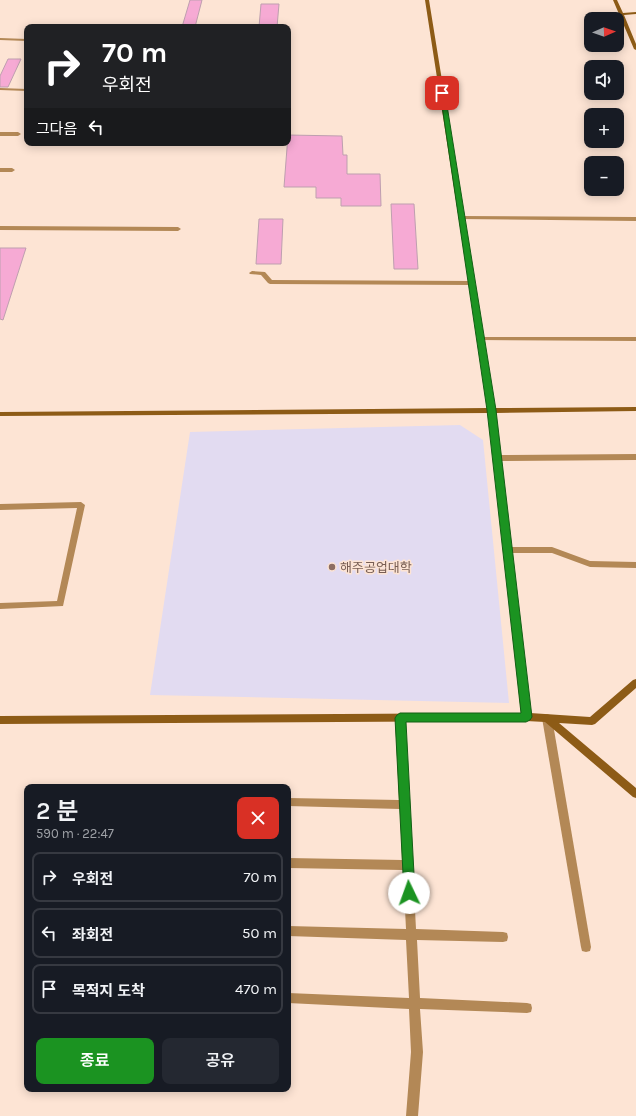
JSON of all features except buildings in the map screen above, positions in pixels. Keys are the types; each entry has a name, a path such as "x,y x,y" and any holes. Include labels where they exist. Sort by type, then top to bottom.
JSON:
{"street":[{"path":"427,0 492,410 526,717"},
{"path":"615,0 620,12"},
{"path":"624,14 636,13"},
{"path":"624,21 636,49"},
{"path":"0,39 24,40"},
{"path":"0,89 24,90"},
{"path":"0,134 18,134"},
{"path":"0,170 12,170"},
{"path":"461,218 636,219"},
{"path":"0,228 178,229"},
{"path":"252,273 263,273 270,282 472,283"},
{"path":"480,339 636,339"},
{"path":"0,414 636,409"},
{"path":"497,458 636,456"},
{"path":"0,507 81,505 60,604 0,606"},
{"path":"507,550 552,550 590,564 636,565"},
{"path":"0,720 526,717 592,721 636,683"},
{"path":"400,718 417,1052 412,1116"},
{"path":"547,718 636,794"},
{"path":"547,718 586,947"},
{"path":"291,802 405,805"},
{"path":"291,863 408,865"},
{"path":"291,931 503,936"},
{"path":"291,998 527,1008"}],"shaded area":[{"name":"해주공업대학","path":"460,425 483,440 509,703 150,695 190,432"}],"place":[{"name":"해주공업대학","path":"332,567"}],"route":[{"path":"409,893 400,718 526,717 492,410 442,93"}]}
